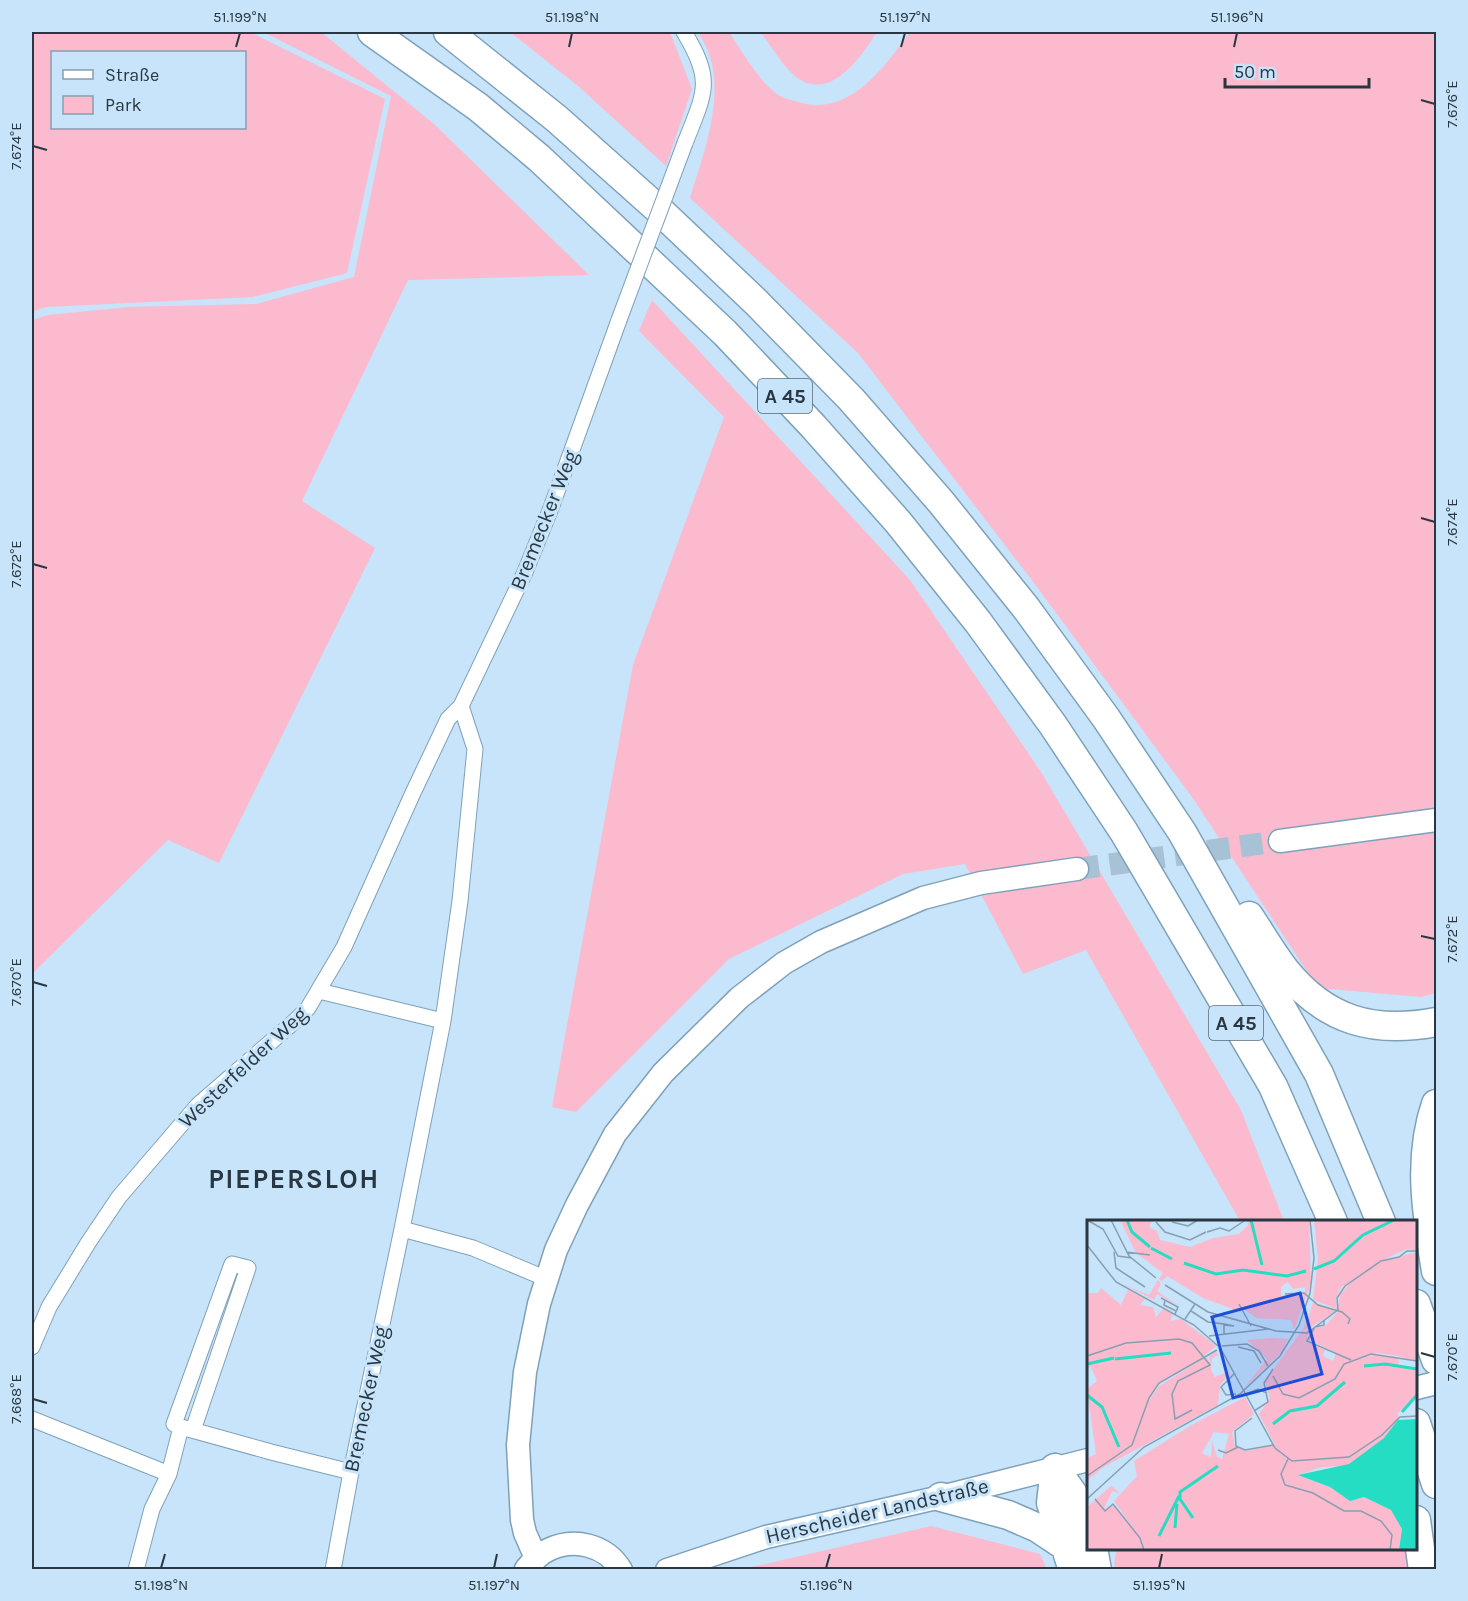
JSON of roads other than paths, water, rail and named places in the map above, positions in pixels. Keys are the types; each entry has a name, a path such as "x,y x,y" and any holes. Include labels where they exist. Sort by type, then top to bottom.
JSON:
{"highway":[{"name":"A 45","path":"372,32 478,107 548,166 725,333 813,426 898,522 978,622 1053,725 1124,832 1273,1086 1333,1220"},
{"name":"A 45","path":"447,32 557,119 658,209 756,302 851,399 941,502 1026,608 1106,718 1182,832 1319,1074 1381,1220"},
{"path":"1182,832 1236,896 1285,970 1309,995 1330,1010 1352,1020 1374,1026 1394,1027 1437,1022"},
{"path":"1437,1104 1428,1138 1425,1198 1437,1271"},
{"path":"1417,1307 1437,1360"},
{"path":"1417,1426 1437,1484"},
{"path":"1055,1468 1051,1503 1076,1550"},
{"path":"941,1497 1008,1515 1038,1528 1076,1550"},
{"path":"1417,1527 1423,1569"},
{"path":"1093,1550 1097,1569"}],"main road":[{"path":"1280,841 1437,819"},
{"path":"531,1564 522,1520 518,1445 525,1372 539,1304 556,1250 615,1134 663,1073 722,1014 784,963 821,942 923,898 981,883 1077,868"},
{"path":"1417,1388 1437,1383"},
{"name":"Herscheider Landstraße","path":"667,1569 766,1537 1087,1460"},
{"path":"531,1564 547,1550 576,1543 593,1546 603,1551 616,1561 621,1569"}],"street":[{"name":"Bremecker Weg","path":"333,1569 443,1021 460,901 475,749 461,706 525,572 551,508 699,107 704,83 701,63 684,32"},
{"name":"Westerfelder Weg","path":"32,1347 49,1307 119,1197 198,1105 308,1008 344,947 448,719 461,706"},
{"path":"319,991 443,1021"},
{"path":"402,1229 473,1248 547,1279"},
{"path":"136,1569 152,1509 169,1474 187,1428 249,1268 232,1264 174,1425 187,1428 254,1447 351,1472"},
{"path":"32,1419 169,1474"}],"tunnel":[{"path":"1077,869 1280,841"}],"district":[{"name":"PIEPERSLOH","path":"294,1179"}]}
